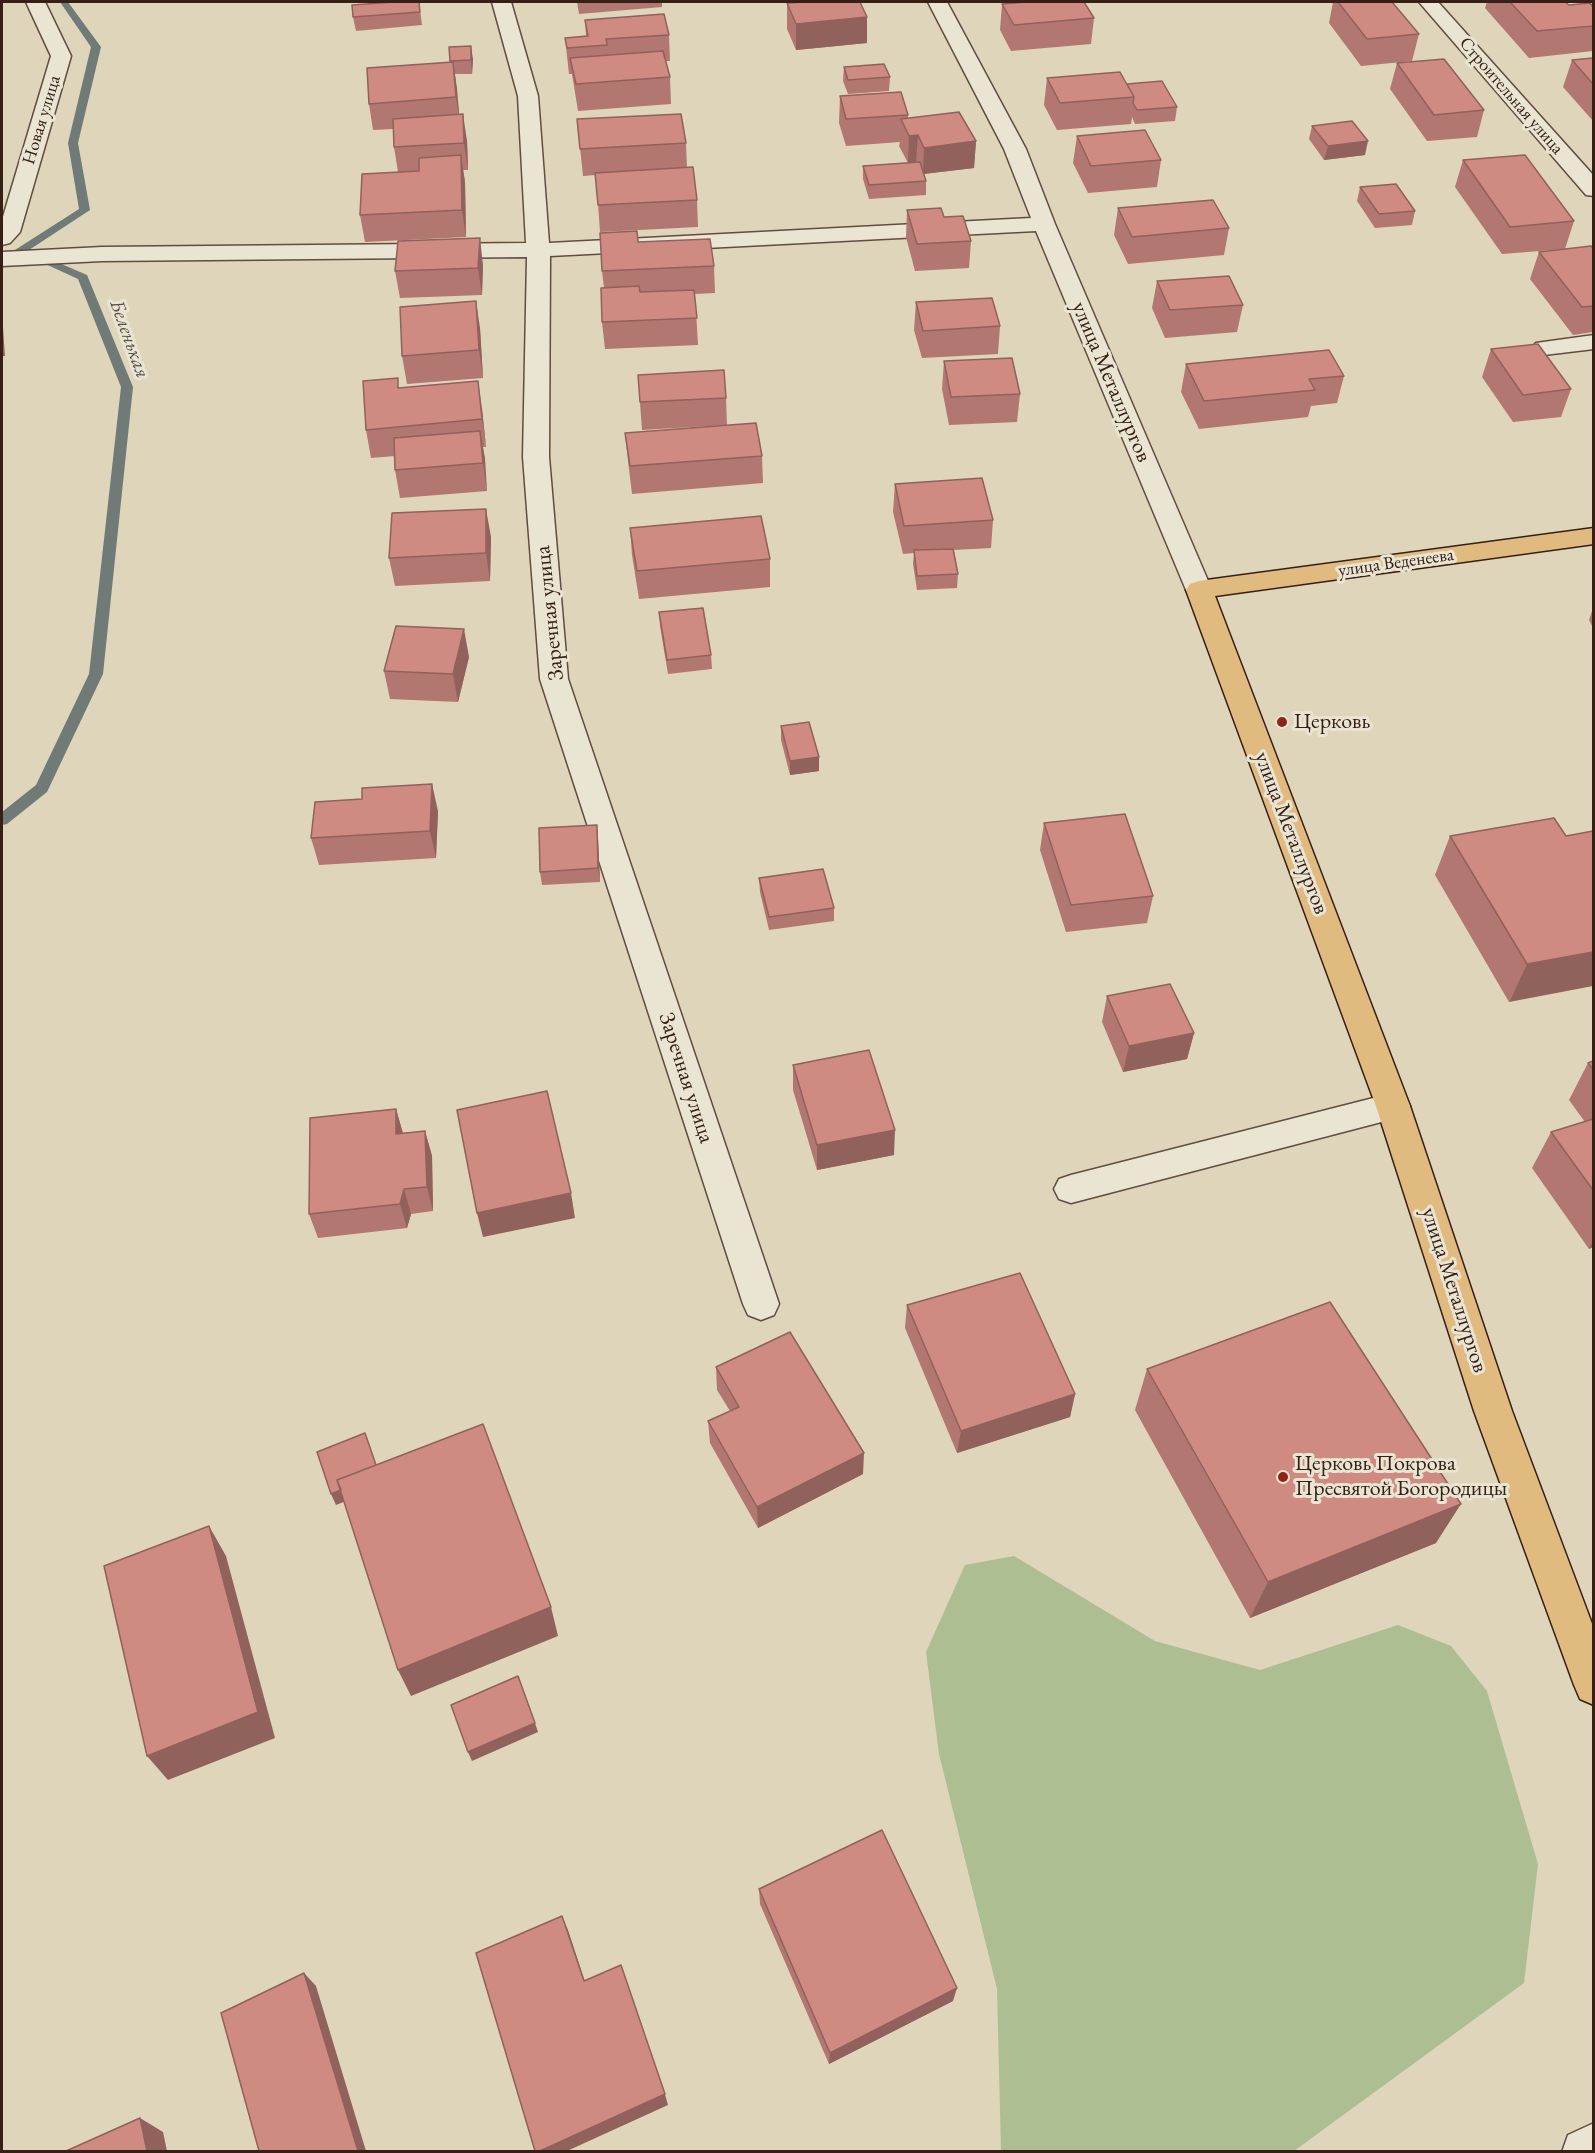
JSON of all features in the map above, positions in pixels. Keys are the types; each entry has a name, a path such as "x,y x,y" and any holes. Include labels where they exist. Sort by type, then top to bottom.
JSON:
{"main road":[{"name":"улица Веденеева","path":"1199,590 1593,536"},
{"name":"улица Металлургов","path":"1199,590 1394,1106 1497,1421 1593,1685"}],"street":[{"name":"Новая улица","path":"2,238 9,232 61,56 36,2"},
{"name":"Заречная улица","path":"501,2 528,96 538,250 537,457 554,679 761,1304"},
{"name":"улица Металлургов","path":"938,2 1015,149 1044,224 1199,590"},
{"name":"Строительная улица","path":"1428,2 1593,190"},
{"path":"2,259 102,254 538,250 1044,224"},
{"path":"1544,348 1593,342"},
{"path":"1071,1189 1394,1106"},
{"path":"1585,2151 1593,2146"}],"green space":[{"path":"1014,1556 1155,1641 1260,1670 1398,1625 1451,1646 1487,1691 1538,1864 1524,1983 1294,2151 1001,2151 997,1989 939,1754 926,1652 965,1565"}],"building":[{"path":"419,2 420,12 353,17 352,5"},
{"path":"860,2 867,17 796,24 787,3"},
{"path":"1084,2 1094,18 1014,25 1002,4"},
{"path":"1338,2 1392,2 1419,34 1367,39"},
{"path":"1510,2 1565,2 1569,5 1590,3 1593,7 1593,26 1537,31"},
{"path":"664,14 669,35 606,39 607,45 567,48 565,38 588,36 585,20"},
{"path":"471,46 471,60 450,61 449,47"},
{"path":"663,51 670,77 576,84 570,58"},
{"path":"1593,58 1593,84 1572,60"},
{"path":"1444,59 1484,110 1434,115 1397,63"},
{"path":"453,62 456,97 369,104 367,68"},
{"path":"884,64 890,77 848,80 844,67"},
{"path":"1120,72 1134,97 1060,103 1047,78"},
{"path":"1162,81 1177,107 1137,110 1133,103 1134,97 1127,84"},
{"path":"901,92 908,115 846,119 840,96"},
{"path":"959,112 976,141 924,148 918,135 909,136 901,119"},
{"path":"463,114 464,143 394,147 393,119"},
{"path":"681,114 686,143 580,149 577,119"},
{"path":"1352,121 1368,141 1328,146 1312,126"},
{"path":"1145,130 1161,160 1091,166 1077,136"},
{"path":"461,155 462,210 360,215 362,174 419,171 419,158"},
{"path":"1525,155 1574,221 1510,227 1463,160"},
{"path":"920,162 926,181 869,185 863,166"},
{"path":"693,167 697,200 598,205 595,173"},
{"path":"1396,184 1415,211 1379,214 1360,187"},
{"path":"1213,200 1229,228 1132,237 1118,208"},
{"path":"941,208 944,217 963,216 971,241 917,244 907,210"},
{"path":"637,231 638,242 710,239 714,266 602,271 600,233"},
{"path":"480,238 478,268 395,271 398,241"},
{"path":"1591,246 1593,248 1593,306 1582,307 1539,252"},
{"path":"1229,276 1243,305 1170,310 1157,281"},
{"path":"639,286 640,292 694,290 697,318 602,322 601,288"},
{"path":"992,298 1000,326 923,331 916,302"},
{"path":"476,301 479,350 402,356 400,307"},
{"path":"1538,344 1571,389 1523,395 1491,349"},
{"path":"1329,350 1344,376 1309,379 1315,390 1204,401 1186,364"},
{"path":"1012,358 1020,394 951,397 944,361"},
{"path":"724,370 726,398 640,402 638,375"},
{"path":"398,378 398,388 478,381 482,419 366,430 363,381"},
{"path":"756,423 762,456 630,466 625,433"},
{"path":"480,431 483,463 395,470 394,438"},
{"path":"982,478 993,520 904,526 895,484"},
{"path":"486,509 486,553 389,558 392,513"},
{"path":"761,516 770,559 637,571 630,528"},
{"path":"953,549 958,574 917,576 914,550"},
{"path":"703,608 711,655 667,660 659,612"},
{"path":"396,626 464,629 453,674 384,671"},
{"path":"809,722 819,757 790,761 781,726"},
{"path":"432,784 430,831 311,838 315,802 362,799 362,788"},
{"path":"1125,814 1153,896 1071,905 1044,823"},
{"path":"1554,818 1566,836 1593,831 1593,952 1527,964 1450,836"},
{"path":"597,825 598,868 540,872 539,828"},
{"path":"823,869 834,908 769,917 759,878"},
{"path":"1170,984 1194,1033 1129,1046 1107,996"},
{"path":"869,1050 895,1130 817,1145 793,1065"},
{"path":"547,1091 571,1193 477,1213 457,1110"},
{"path":"396,1109 396,1134 425,1131 427,1187 404,1189 400,1204 309,1214 310,1118"},
{"path":"1593,1119 1593,1190 1551,1132"},
{"path":"1020,1273 1075,1394 961,1431 907,1305"},
{"name":"Церковь Покрова Пресвятой Богородицы","path":"1330,1302 1461,1504 1268,1582 1147,1369"},
{"path":"790,1332 864,1453 757,1507 708,1421 739,1407 716,1367"},
{"path":"483,1424 551,1607 398,1670 337,1480"},
{"path":"365,1433 376,1465 337,1480 341,1490 331,1494 317,1452"},
{"path":"209,1526 258,1712 147,1756 104,1566"},
{"path":"518,1676 535,1723 468,1752 451,1705"},
{"path":"882,1830 957,1988 830,2053 759,1889"},
{"path":"562,1916 584,1981 621,1965 665,2094 540,2151 535,2151 476,1953"},
{"path":"304,1973 358,2151 259,2151 221,2013"},
{"path":"140,2118 147,2151 66,2151"}],"waterway":[{"name":"Беленькая","path":"2,820 42,788 96,674 127,387 83,277 21,250 85,210 73,143 96,47 64,2"}],"place":[{"name":"Церковь","path":"1282,722"},
{"name":"Церковь Покрова Пресвятой Богородицы","path":"1283,1477"}]}
